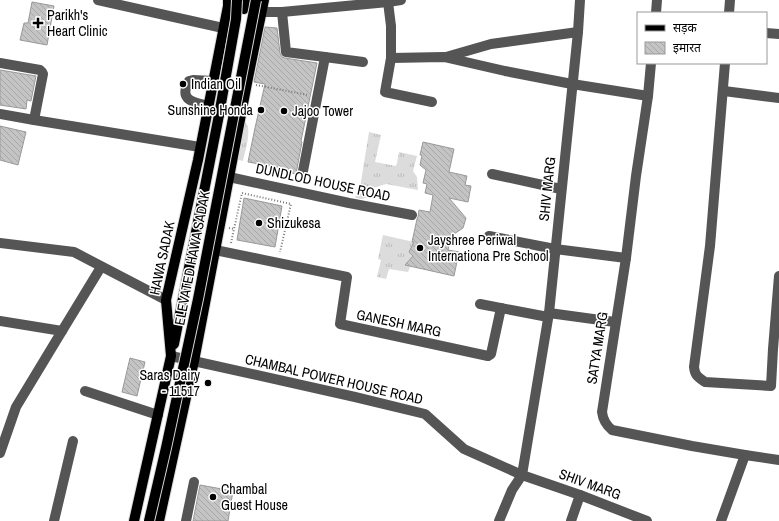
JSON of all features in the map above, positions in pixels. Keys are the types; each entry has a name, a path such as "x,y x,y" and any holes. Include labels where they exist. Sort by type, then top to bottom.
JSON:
{"main road":[{"name":"ELEVATED HAWA SADAK","path":"171,356 219,115 236,19 237,0"},
{"name":"ELEVATED HAWA SADAK","path":"149,521 200,292 256,0"},
{"path":"160,521 194,361 264,0"},
{"name":"HAWA SADAK","path":"134,521 171,356 166,300 200,148 228,3"}],"street":[{"path":"98,0 223,28"},
{"path":"228,3 245,5 262,12 282,12 401,0"},
{"name":"SHIV MARG","path":"580,0 578,32 548,315 522,475 580,495 647,521"},
{"path":"656,12 657,0"},
{"path":"729,12 730,0"},
{"path":"388,2 391,26 391,58 386,92 432,102"},
{"path":"282,12 286,52 363,62"},
{"path":"444,57 491,44 578,32"},
{"path":"767,33 779,34"},
{"path":"303,171 325,57"},
{"path":"391,58 444,57 572,84 648,96"},
{"path":"0,63 40,70 42,72 43,76 34,120"},
{"name":"SATYA MARG","path":"651,64 626,258 602,412 603,418 606,425 612,430 692,446 779,460"},
{"path":"726,64 710,246 694,367 695,374 699,378 705,382 775,387 772,349 778,309 779,276"},
{"path":"208,106 188,99 186,96 187,88 193,80 213,81"},
{"path":"724,91 779,98"},
{"path":"0,114 200,148"},
{"path":"492,174 561,189"},
{"name":"DUNDLOD HOUSE ROAD","path":"229,177 412,215"},
{"path":"489,236 555,249 626,258"},
{"path":"0,243 74,252 166,300"},
{"name":"GANESH MARG","path":"215,250 347,277 340,324 488,356 491,354 501,308"},
{"path":"0,453 16,407 101,267"},
{"path":"480,304 548,315 615,322"},
{"path":"0,321 62,330"},
{"name":"CHAMBAL POWER HOUSE ROAD","path":"171,356 425,414 464,449 522,475"},
{"path":"85,391 158,415"},
{"path":"54,521 73,442"},
{"path":"721,521 745,455"},
{"path":"499,521 512,490 522,475"},
{"path":"186,521 194,482"},
{"path":"571,521 580,495"}],"path":[{"path":"247,83 310,96"},
{"path":"231,244 242,194 291,204 280,255"},
{"path":"220,226 234,229"}],"green space":[{"path":"246,123 248,127 248,136 243,161 235,159 241,124"},
{"path":"369,132 381,135 375,162 396,166 399,152 417,156 413,171 417,177 418,190 386,184 370,189 368,197 362,199 355,198 360,188"},
{"path":"383,235 414,242 413,248 409,252 414,255 414,260 410,259 408,262 410,267 408,272 389,269 386,279 377,277 381,260 378,259"}],"building":[{"path":"32,2 54,6 47,45 20,40 24,23 28,23"},
{"path":"265,27 277,28 280,53 282,57 317,63 301,141 296,174 286,172 287,169 248,162 265,84 254,82"},
{"path":"0,70 36,76 31,101 27,100 26,109 0,105"},
{"path":"0,126 26,132 18,165 0,160"},
{"path":"423,142 454,149 449,172 467,176 465,185 471,186 468,202 449,198 466,218 463,228 451,236 448,250 459,252 454,276 405,265 413,256 409,252 414,242 412,242 419,210 430,212 433,195 425,193 427,184 423,183 426,170 420,165 422,155 420,155"},
{"name":"Shizukesa","path":"244,198 282,206 275,247 237,240"},
{"path":"130,358 145,362 137,396 122,392"},
{"name":"Chambal Guest House","path":"200,485 233,491 228,521 193,521"}],"place":[{"name":"Parikh's Heart Clinic","path":"38,23"},
{"name":"Indian Oil","path":"183,84"},
{"name":"Sunshine Honda","path":"261,110"},
{"name":"Jajoo Tower","path":"284,111"},
{"name":"Shizukesa","path":"259,223"},
{"name":"Jayshree Periwal Internationa Pre School","path":"420,248"},
{"name":"Saras Dairy - 11517","path":"208,383"},
{"name":"Chambal Guest House","path":"213,497"}]}
